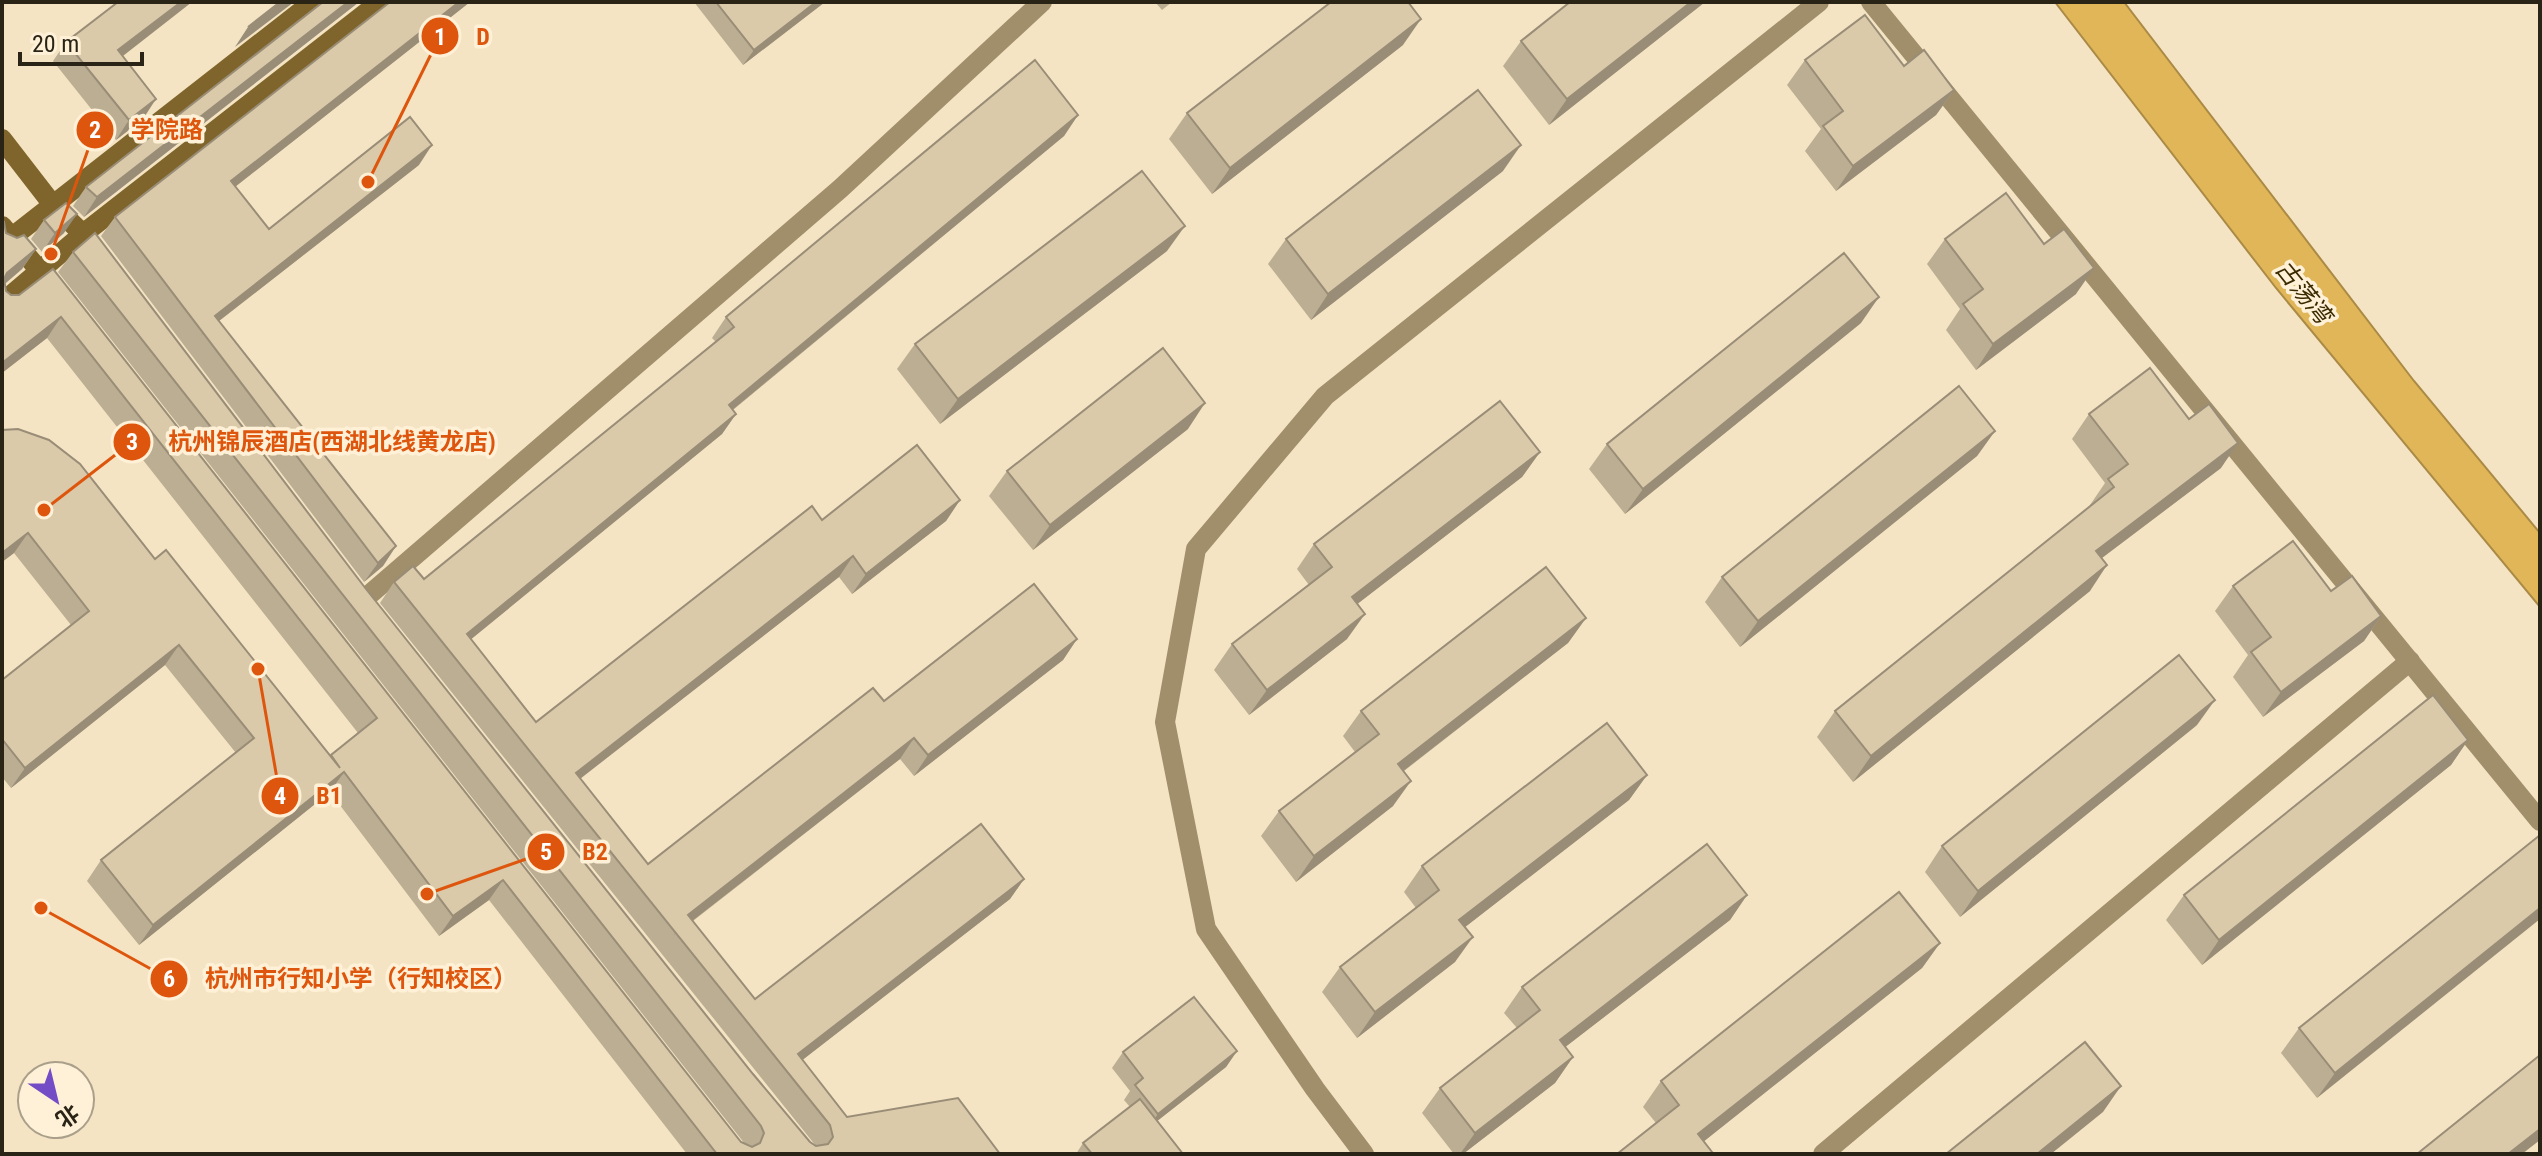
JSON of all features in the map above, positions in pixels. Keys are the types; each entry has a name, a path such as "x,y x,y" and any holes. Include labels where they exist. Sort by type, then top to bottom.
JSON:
{"main road":[{"path":"71,309 42,272 5,236 53,205 313,2"},
{"path":"2,303 83,234 380,2"},
{"path":"2,139 53,205 83,234 112,272"}],"lane":[{"path":"362,601 840,189 1042,2"},
{"path":"1364,1154 1315,1089 1206,929 1165,722 1196,549 1325,396 1819,2"},
{"path":"1871,2 2540,821"},
{"path":"1823,1154 2410,661"}],"water":[{"name":"古荡湾","path":"2055,2 2124,2 2414,381 2540,533 2540,607 2276,288"}],"building":[{"path":"118,2 181,2 118,50 156,99 129,120 66,42"},
{"path":"323,2 348,2 97,197 86,187"},
{"path":"390,2 459,2 231,181 269,229 410,117 432,145 215,316 396,546 378,563 115,217"},
{"path":"716,2 816,2 754,50"},
{"path":"1331,2 1408,2 1421,19 1230,168 1187,113"},
{"path":"1570,2 1691,2 1567,99 1521,41"},
{"path":"1865,15 1904,66 1924,50 1954,90 1853,166 1823,126 1843,111 1805,60"},
{"path":"1035,60 1078,115 729,405 736,414 467,634 536,722 812,506 822,520 917,445 960,500 866,574 853,556 576,773 648,864 873,688 884,701 1034,584 1077,639 928,755 914,738 688,915 755,999 981,824 1024,879 798,1054 847,1117 958,1098 1000,1154 717,1154 503,880 453,916 344,772 153,925 101,860 254,738 179,645 25,768 2,739 2,680 89,611 28,533 2,553 2,430 18,429 49,440 80,464 155,559 166,550 340,768 331,755 377,718 61,317 2,363 4,222 6,233 17,238 24,235 36,249 7,273 4,279 6,291 19,295 53,269 741,1142 752,1147 760,1143 764,1133 761,1126 73,252 95,233 366,589 753,1074 810,1142 816,1146 828,1144 833,1137 830,1125 394,582 413,566 424,579 734,327 726,317"},
{"path":"1478,90 1521,145 1328,294 1286,239"},
{"path":"1142,171 1185,226 958,399 915,344"},
{"path":"2006,193 2044,244 2064,229 2094,268 1993,344 1963,304 1983,289 1945,239"},
{"path":"66,203 77,214 55,233 44,220"},
{"path":"1844,253 1879,297 1643,489 1607,444"},
{"path":"1163,348 1205,403 1050,525 1007,471"},
{"path":"2150,368 2189,419 2209,404 2238,443 2096,551 2107,565 1871,756 1835,711 2114,487 2108,479 2128,464 2089,414"},
{"path":"1959,386 1995,431 1758,621 1722,577"},
{"path":"1500,401 1540,452 1352,597 1365,614 1267,690 1232,644 1332,567 1314,544"},
{"path":"2293,541 2331,591 2352,576 2381,616 2281,692 2251,652 2271,637 2233,586"},
{"path":"1546,567 1586,618 1398,764 1411,781 1314,856 1279,811 1379,734 1361,711"},
{"path":"2179,655 2215,700 1978,891 1942,846"},
{"path":"2433,695 2468,740 2219,940 2184,895"},
{"path":"1607,723 1647,775 1459,920 1473,937 1375,1012 1340,967 1439,890 1422,866"},
{"path":"2540,835 2540,908 2335,1073 2299,1028"},
{"path":"1707,844 1747,895 1560,1040 1573,1057 1475,1133 1440,1088 1540,1010 1522,987"},
{"path":"1899,892 1940,943 1698,1134 1712,1152 1709,1154 1617,1154 1679,1105 1661,1081"},
{"path":"1194,997 1237,1051 1158,1114 1135,1085 1143,1078 1123,1052"},
{"path":"2085,1042 2121,1086 2037,1154 1946,1154"},
{"path":"2540,1055 2540,1129 2508,1154 2417,1154"},
{"path":"1140,1099 1183,1154 1092,1154 1083,1143"}],"place":[{"name":"D","path":"368,182"},
{"name":"学院路","path":"51,254"},
{"name":"杭州锦辰酒店(西湖北线黄龙店)","path":"44,510"},
{"name":"B1","path":"258,669"},
{"name":"B2","path":"427,894"},
{"name":"杭州市行知小学（行知校区）","path":"41,908"}]}
